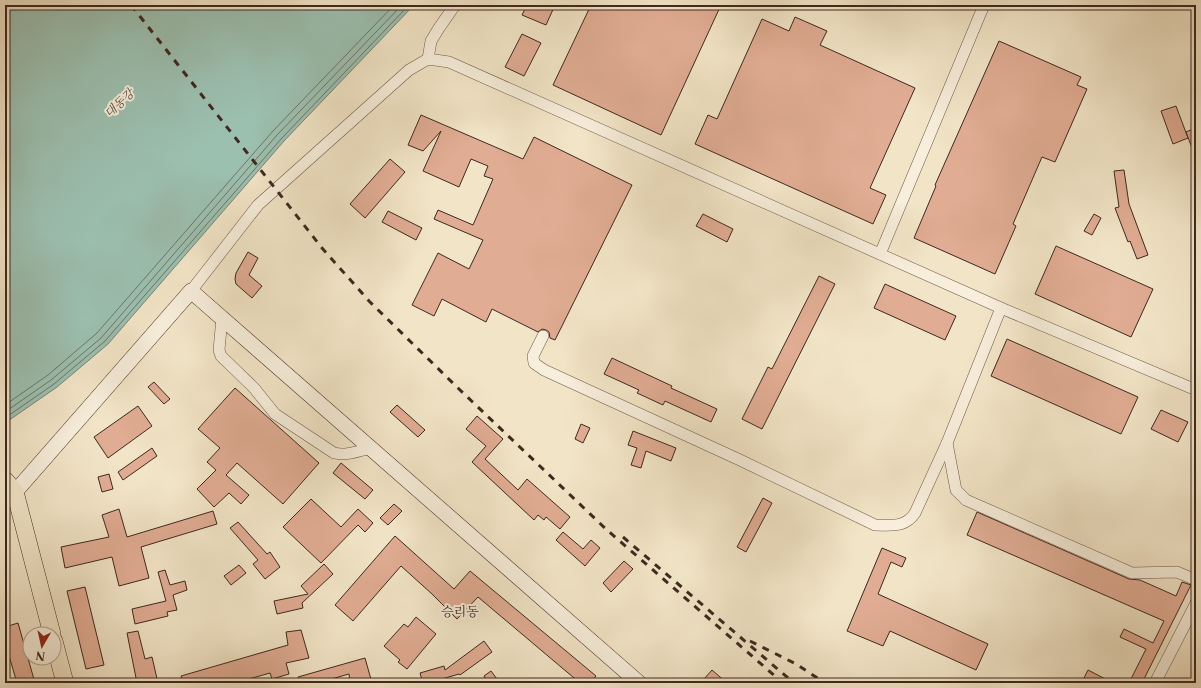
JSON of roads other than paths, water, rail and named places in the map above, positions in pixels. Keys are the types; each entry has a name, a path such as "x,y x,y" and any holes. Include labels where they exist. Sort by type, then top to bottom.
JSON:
{"main road":[{"path":"50,626 8,489 191,291 639,683"},
{"path":"61,666 65,683"}],"street":[{"path":"428,59 431,42 439,28 456,5"},
{"path":"880,254 984,5"},
{"path":"191,291 258,205 409,70 428,59 449,62 1001,308 1196,390"},
{"path":"543,336 533,356 534,363 544,370 875,524 899,525 911,519 915,513 947,443 1001,308"},
{"path":"222,318 219,350 221,356 254,388 275,414 325,445 334,453 350,453 371,448"},
{"path":"947,443 956,490 966,500 1132,573 1177,572 1196,580"},
{"path":"1155,683 1196,603"}],"water":[{"name":"대동강","path":"5,5 414,5 284,141 108,344 57,387 5,423"}],"railway":[{"path":"131,5 322,248 369,301 607,530 783,683"},
{"path":"623,537 794,683"},
{"path":"750,641 796,664 825,683"}],"district":[{"name":"승리동","path":"460,611"}]}
